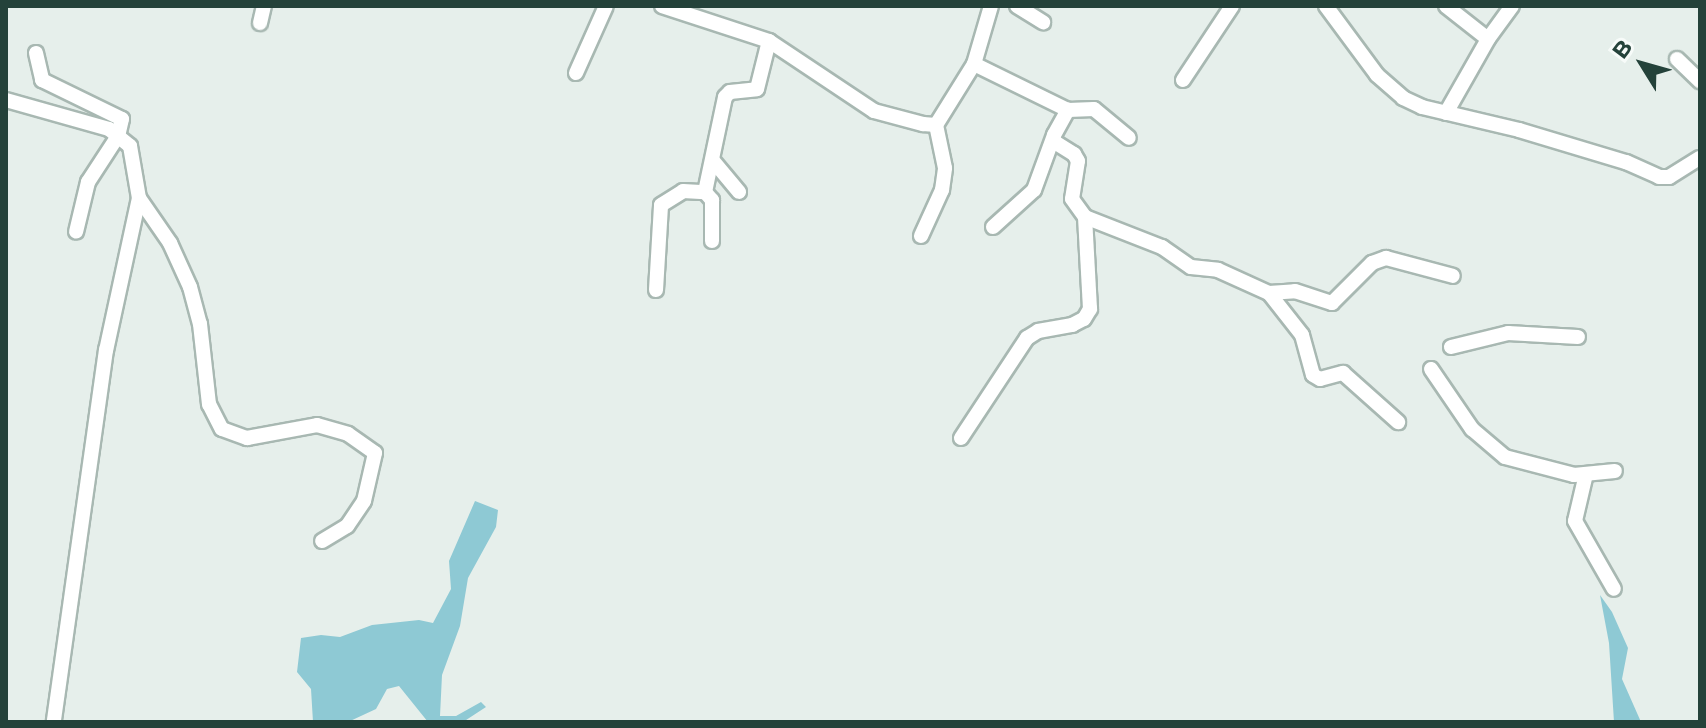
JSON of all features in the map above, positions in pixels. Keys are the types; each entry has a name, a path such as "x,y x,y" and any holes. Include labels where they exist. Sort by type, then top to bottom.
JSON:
{"street":[{"path":"260,23 264,6"},
{"path":"576,73 606,6"},
{"path":"662,6 769,41 860,104 900,119 936,125"},
{"path":"921,236 942,190 945,168 936,125 974,64 991,6"},
{"path":"1017,6 1043,22"},
{"path":"1183,80 1232,6"},
{"path":"1326,6 1390,89 1422,107 1519,130 1626,162 1659,177 1669,177 1700,158"},
{"path":"1446,6 1488,39"},
{"path":"1446,113 1488,39 1512,6"},
{"path":"705,192 714,162 725,97 730,92 757,89 769,41"},
{"path":"36,53 42,80 120,115 118,136 88,182 76,232"},
{"path":"1677,59 1700,81"},
{"path":"974,64 1068,110 1094,109 1129,138"},
{"path":"6,100 109,129 130,146 139,198 106,350 54,722"},
{"path":"993,227 1034,190 1068,110"},
{"path":"961,438 1027,338 1038,331 1072,325 1084,319 1090,309 1085,217 1072,199 1078,161 1074,154 1053,141"},
{"path":"714,162 739,192"},
{"path":"656,290 661,205 683,191 705,192 712,200 712,241"},
{"path":"139,198 170,243 190,287 200,324 209,404 222,429 247,438 317,425 348,434 375,453 364,501 347,526 322,541"},
{"path":"1085,217 1162,247 1191,267 1218,270 1269,293 1302,335 1313,375 1320,379 1343,373 1398,422"},
{"path":"1269,293 1295,291 1332,303 1372,263 1386,258 1453,276"},
{"path":"1451,347 1508,333 1578,337"},
{"path":"1431,369 1472,429 1505,457 1574,475 1615,471"},
{"path":"1586,474 1575,521 1614,589"}],"water":[{"path":"475,501 498,510 496,527 468,578 460,626 442,675 440,716 456,716 481,702 486,707 463,722 428,722 399,686 387,689 376,709 348,722 313,722 311,689 297,672 301,638 321,635 340,637 372,625 419,620 433,623 451,589 449,561"},
{"path":"1600,595 1612,612 1628,648 1622,679 1641,722 1614,722 1609,643"}]}
